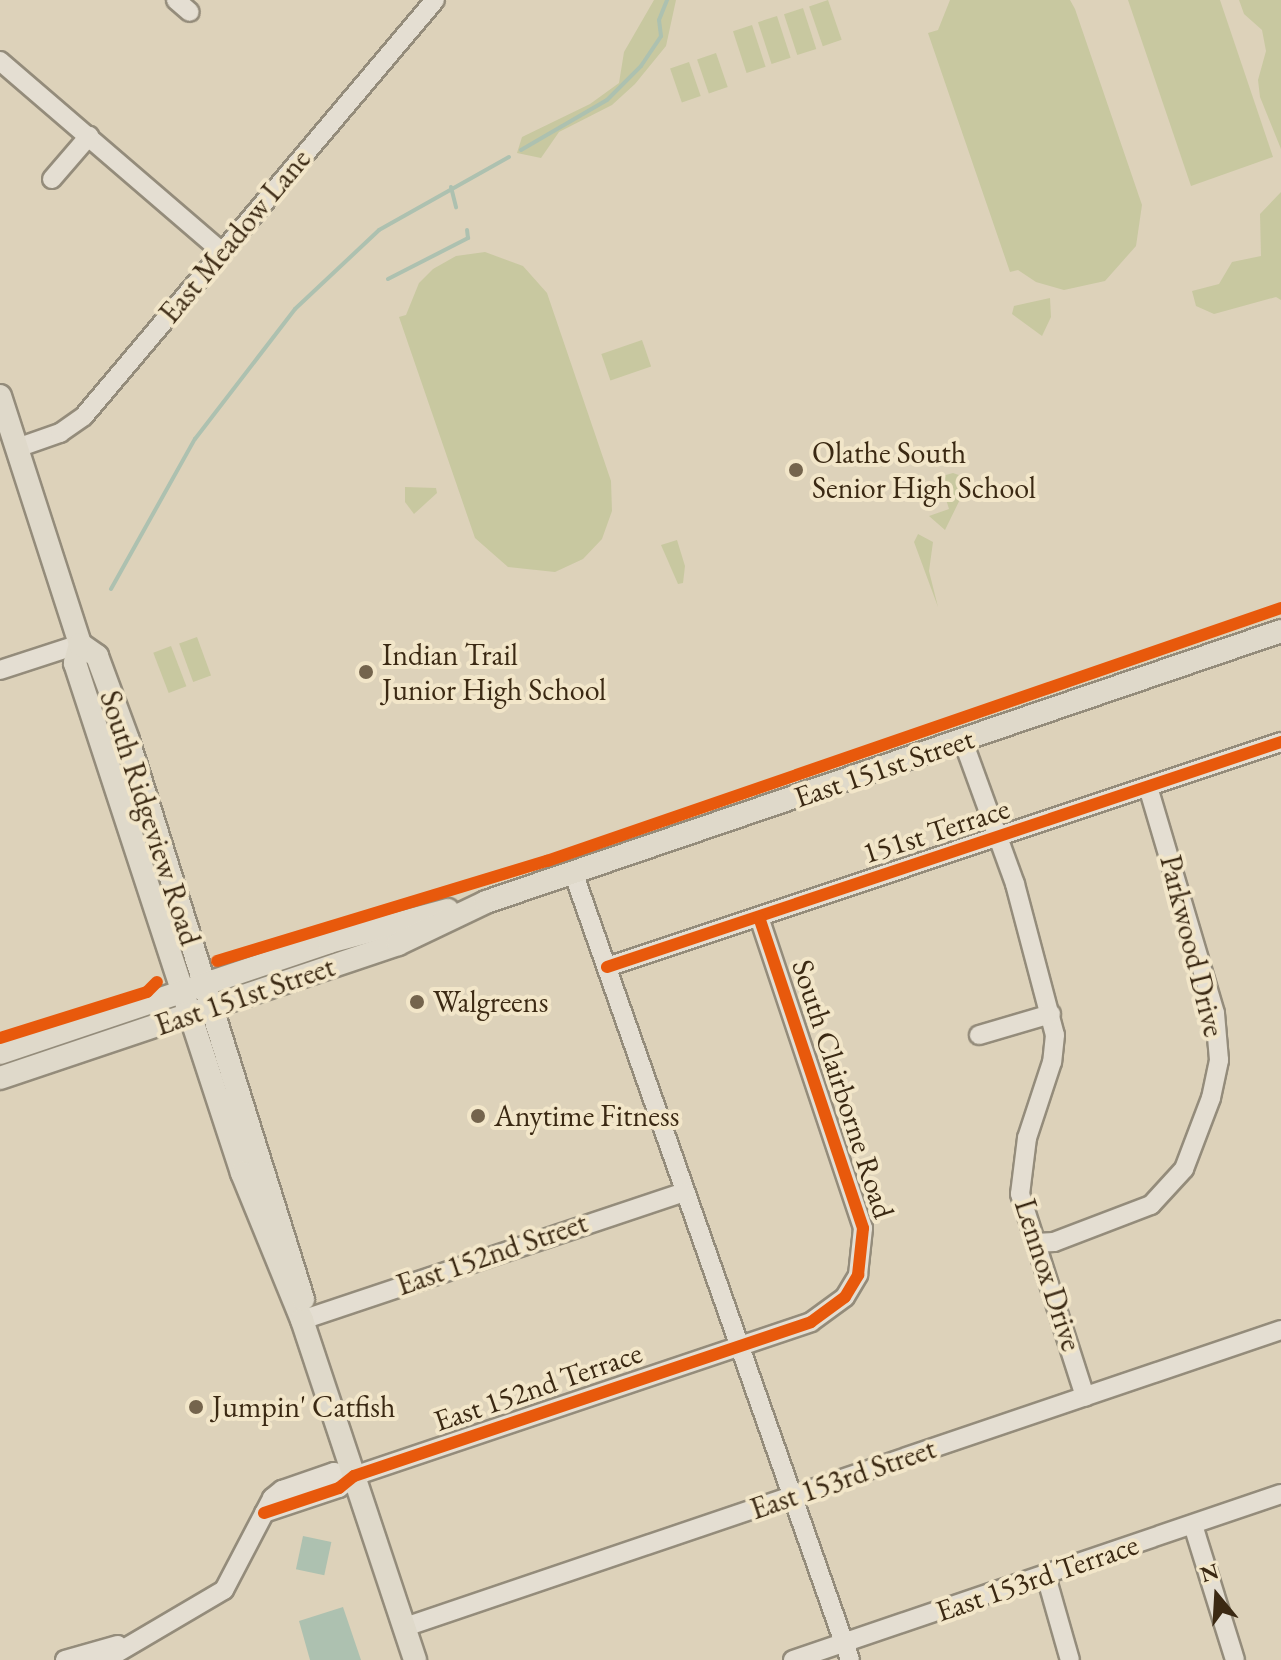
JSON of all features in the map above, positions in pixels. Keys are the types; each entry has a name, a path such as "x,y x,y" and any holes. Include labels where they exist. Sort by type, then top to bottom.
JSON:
{"main road":[{"name":"South Ridgeview Road","path":"0,396 80,644 75,663 303,1295 302,1320 415,1660"},
{"name":"East 151st Street","path":"0,1053 378,927 486,902 1281,631"},
{"name":"East 151st Street","path":"0,1078 398,944 486,902"}],"street":[{"name":"East Meadow Lane","path":"17,448 60,433 84,416 435,0"},
{"path":"0,61 221,251"},
{"path":"52,179 89,136"},
{"path":"0,670 80,644"},
{"name":"Lennox Drive","path":"963,741 1000,838 1051,1014 1052,1062 1020,1173 1020,1194 1085,1397"},
{"name":"151st Terrace","path":"607,967 1281,742"},
{"name":"Parkwood Drive","path":"1036,1243 1054,1242 1151,1205 1184,1169 1211,1098 1219,1060 1215,1013 1148,787"},
{"path":"573,872 737,1348 846,1652"},
{"name":"South Clairborne Road","path":"737,1348 811,1322 837,1306 858,1275 864,1242 759,918"},
{"path":"979,1035 1051,1014"},
{"name":"East 152nd Street","path":"302,1320 684,1192"},
{"name":"East 153rd Street","path":"405,1627 1281,1330"},
{"name":"East 152nd Terrace","path":"144,1639 224,1590 264,1513 282,1490 334,1472 354,1476 737,1348"},
{"name":"East 153rd Terrace","path":"793,1660 846,1652 1046,1576 1281,1494"},
{"path":"1193,1525 1235,1660"},
{"path":"1046,1576 1070,1660"},
{"path":"65,1660 144,1639"},
{"path":"105,1660 144,1639"}],"green space":[{"path":"654,0 676,0 666,46 635,84 612,105 559,132 541,158 517,153 522,137 590,104 619,83 624,52"},
{"path":"828,0 842,40 823,46 809,7"},
{"path":"950,0 1070,0 1075,9 1142,205 1136,246 1105,281 1064,290 1036,282 1018,270 1010,272 928,33 938,30"},
{"path":"1128,0 1220,0 1273,157 1191,186"},
{"path":"1239,0 1281,0 1281,149 1260,97 1258,80 1266,51 1262,30 1244,14"},
{"path":"803,8 816,49 797,55 784,14"},
{"path":"777,16 791,58 772,64 758,22"},
{"path":"752,25 766,67 747,73 733,31"},
{"path":"716,53 728,87 709,94 697,60"},
{"path":"689,62 701,96 682,103 670,69"},
{"path":"1281,192 1281,300 1276,297 1214,314 1196,306 1192,291 1219,284 1232,262 1261,256 1260,214"},
{"path":"485,252 523,266 547,293 611,481 612,511 602,539 583,559 555,572 508,567 475,538 399,317 406,315 419,283 433,269 456,256"},
{"path":"1050,298 1051,317 1042,336 1012,314 1014,306"},
{"path":"642,340 651,366 610,380 601,354"},
{"path":"953,473 970,479 945,530 929,516 949,509 939,477"},
{"path":"405,487 436,488 437,493 414,514 405,502"},
{"path":"918,534 933,542 929,571 938,607 914,542"},
{"path":"677,540 685,566 683,583 678,584 661,545"},
{"path":"197,637 211,676 193,682 179,643"},
{"path":"171,646 186,686 169,693 153,653"}],"shaded area":[{"path":"303,1536 331,1542 324,1575 296,1569"},
{"path":"343,1607 361,1660 310,1660 299,1621"}],"waterway":[{"path":"521,150 607,100 641,66 661,36 659,20 667,0"},
{"path":"111,589 195,439 295,309 379,230 509,157"},
{"path":"451,187 456,207"},
{"path":"388,279 468,238 467,230"}],"cycle path":[{"path":"217,961 547,861 1281,608"},
{"path":"607,967 1281,742"},
{"path":"264,1513 339,1488 354,1476 811,1322 845,1297 858,1275 863,1228 759,918"},
{"path":"0,1038 147,992 157,982"}],"place":[{"name":"Olathe South Senior High School","path":"796,470"},
{"name":"Indian Trail Junior High School","path":"366,672"},
{"name":"Walgreens","path":"417,1002"},
{"name":"Anytime Fitness","path":"478,1116"},
{"name":"Jumpin' Catfish","path":"196,1407"}]}
